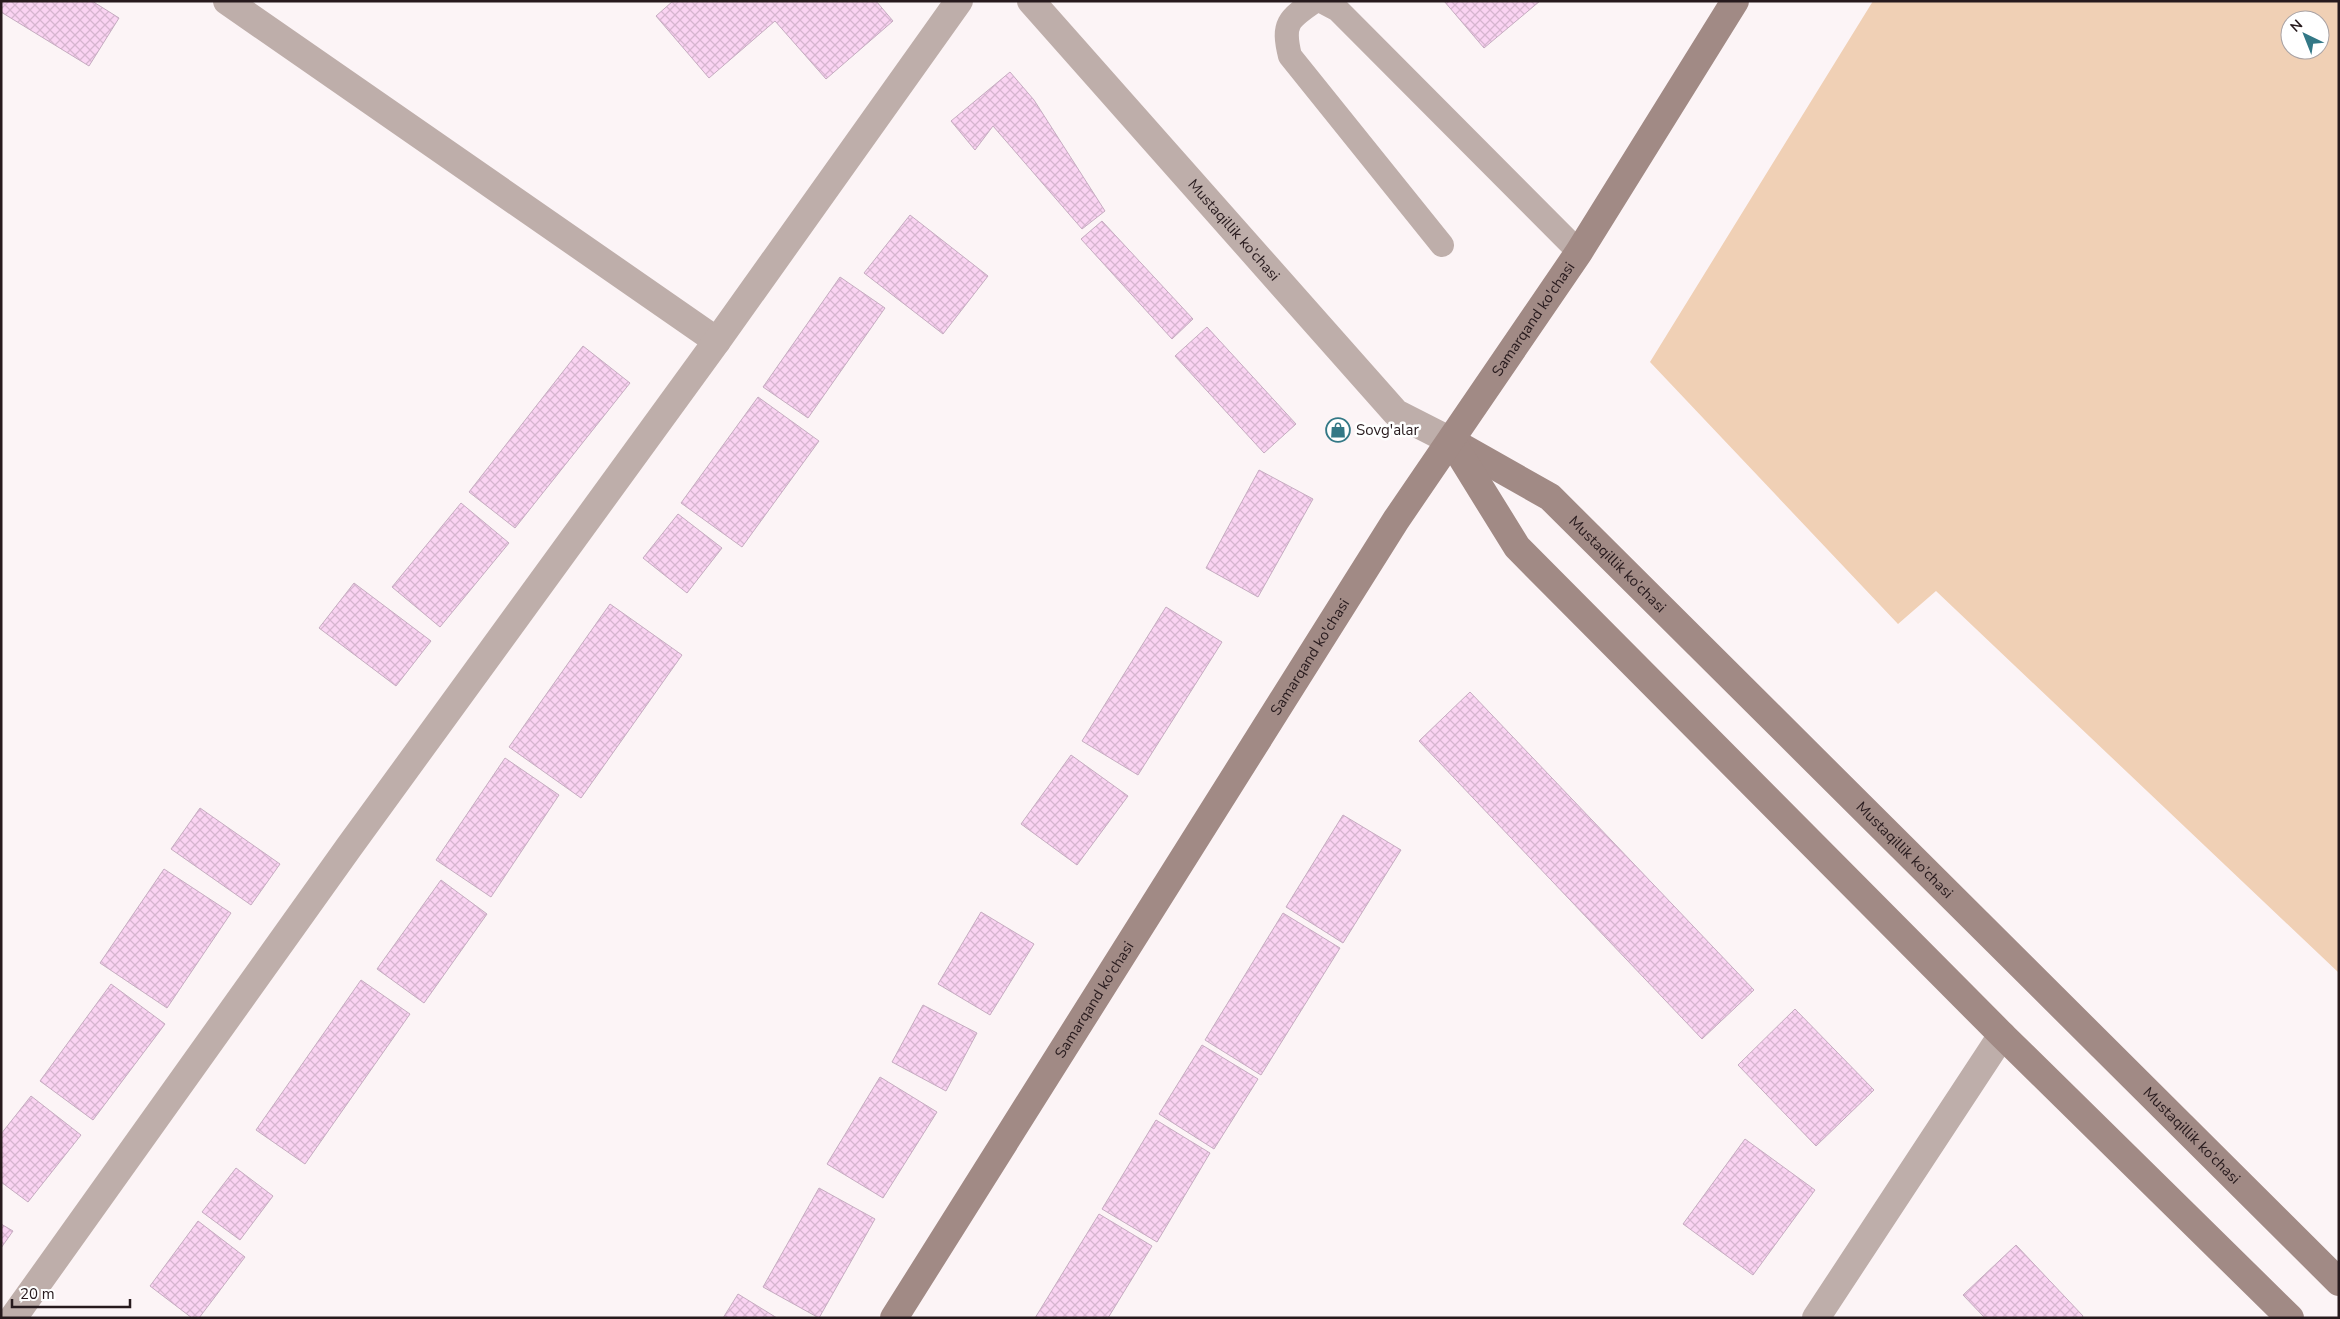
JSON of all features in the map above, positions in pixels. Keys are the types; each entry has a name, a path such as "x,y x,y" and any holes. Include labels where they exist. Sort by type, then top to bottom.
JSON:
{"street":[{"path":"227,1 717,341"},
{"path":"13,1318 349,847 717,341 959,1"},
{"name":"Mustaqillik ko’chasi","path":"1031,1 1396,413 1451,441 1550,497 2339,1282"},
{"name":"Samarqand ko'chasi","path":"894,1318 1396,520 1578,252 1735,1"},
{"path":"1451,441 1517,547 2002,1035 2290,1318"},
{"path":"1816,1318 2002,1035"}],"lane":[{"path":"1315,1 1293,15 1285,36 1290,56 1442,245"},
{"path":"1321,1 1338,10 1578,252"}],"shaded area":[{"path":"1873,1 2339,1 2339,973 1936,591 1898,624 1650,362"}],"building":[{"path":"1,1 92,1 119,18 89,66 1,12"},
{"path":"673,1 876,1 893,21 826,79 775,21 709,78 656,16"},
{"path":"1444,1 1540,1 1484,48"},
{"path":"1010,72 1034,100 1105,211 1082,229 993,126 975,150 951,121"},
{"path":"910,215 988,276 943,334 864,273"},
{"path":"1102,221 1193,319 1172,339 1081,239"},
{"path":"840,277 885,308 808,418 763,387"},
{"path":"1207,327 1296,424 1264,453 1175,356"},
{"path":"583,346 630,383 515,528 469,492"},
{"path":"758,397 819,441 742,547 681,503"},
{"path":"1259,470 1313,499 1258,597 1206,568"},
{"path":"461,503 509,543 440,627 392,587"},
{"path":"678,514 722,548 687,593 643,558"},
{"path":"354,583 431,641 396,686 319,628"},
{"path":"610,604 682,655 581,798 509,747"},
{"path":"1166,607 1222,642 1138,775 1082,741"},
{"path":"1470,692 1754,990 1702,1039 1419,741"},
{"path":"1071,755 1128,796 1077,865 1021,824"},
{"path":"505,758 559,795 491,897 436,860"},
{"path":"200,808 280,864 251,905 171,849"},
{"path":"1343,815 1401,850 1343,943 1286,907"},
{"path":"164,869 231,913 167,1008 100,963"},
{"path":"441,880 487,914 424,1003 377,969"},
{"path":"981,912 1034,944 990,1015 938,984"},
{"path":"1283,913 1340,948 1261,1075 1205,1040"},
{"path":"361,980 410,1014 305,1164 256,1130"},
{"path":"111,984 165,1024 93,1120 40,1081"},
{"path":"923,1005 977,1033 946,1091 892,1062"},
{"path":"1795,1009 1874,1090 1816,1146 1738,1065"},
{"path":"1202,1045 1258,1079 1214,1149 1159,1114"},
{"path":"880,1077 937,1112 883,1198 827,1164"},
{"path":"31,1096 81,1135 28,1202 1,1182 1,1134"},
{"path":"1156,1120 1210,1153 1157,1242 1102,1209"},
{"path":"1745,1139 1815,1190 1753,1275 1683,1224"},
{"path":"236,1168 273,1196 240,1240 202,1212"},
{"path":"819,1188 875,1219 819,1318 763,1287"},
{"path":"1099,1214 1152,1246 1108,1318 1035,1318"},
{"path":"198,1221 245,1257 199,1318 192,1318 150,1286"},
{"path":"1,1224 13,1231 1,1248"},
{"path":"2016,1245 2083,1316 2082,1318 1985,1318 1963,1295"},
{"path":"738,1294 777,1318 723,1318"}],"place":[{"name":"Sovg'alar","path":"1338,430"}]}
